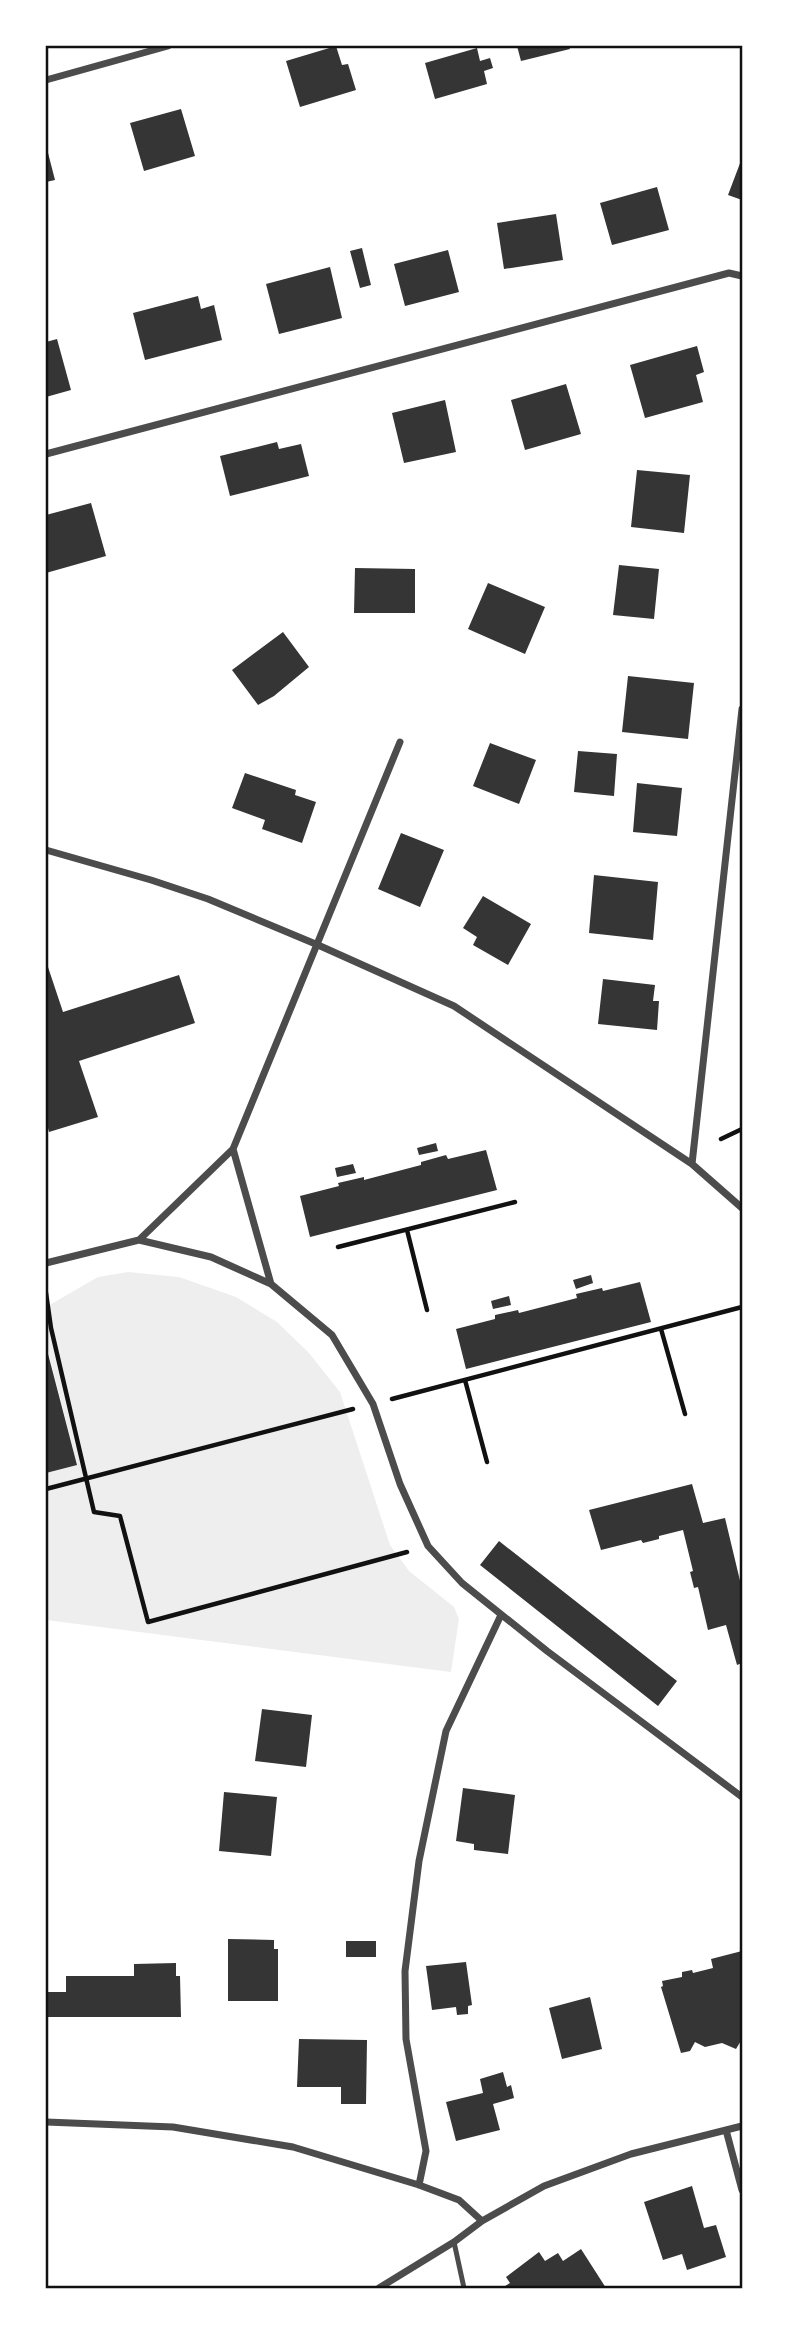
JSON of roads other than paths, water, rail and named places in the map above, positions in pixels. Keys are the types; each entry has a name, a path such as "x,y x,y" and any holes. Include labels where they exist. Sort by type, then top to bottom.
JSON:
{"street":[{"path":"46,80 168,46"},
{"path":"46,454 729,273 743,276"},
{"path":"692,1164 743,709"},
{"path":"139,1240 233,1149 400,742"},
{"path":"46,850 198,896 317,944 454,1006 692,1164 743,1208"},
{"path":"233,1149 271,1284"},
{"path":"46,1263 139,1240 211,1257 271,1284 332,1335 373,1404 400,1484 428,1546 462,1583 743,1797"},
{"path":"419,2185 426,2151 406,2039 405,1970 419,1861 446,1731 501,1615"},
{"path":"46,2122 173,2127 279,2145 419,2185 459,2200 482,2221"},
{"path":"379,2288 454,2242 482,2221 544,2186 631,2154 743,2126"},
{"path":"726,2130 743,2190"}],"lane":[{"path":"454,2242 464,2288"}]}
